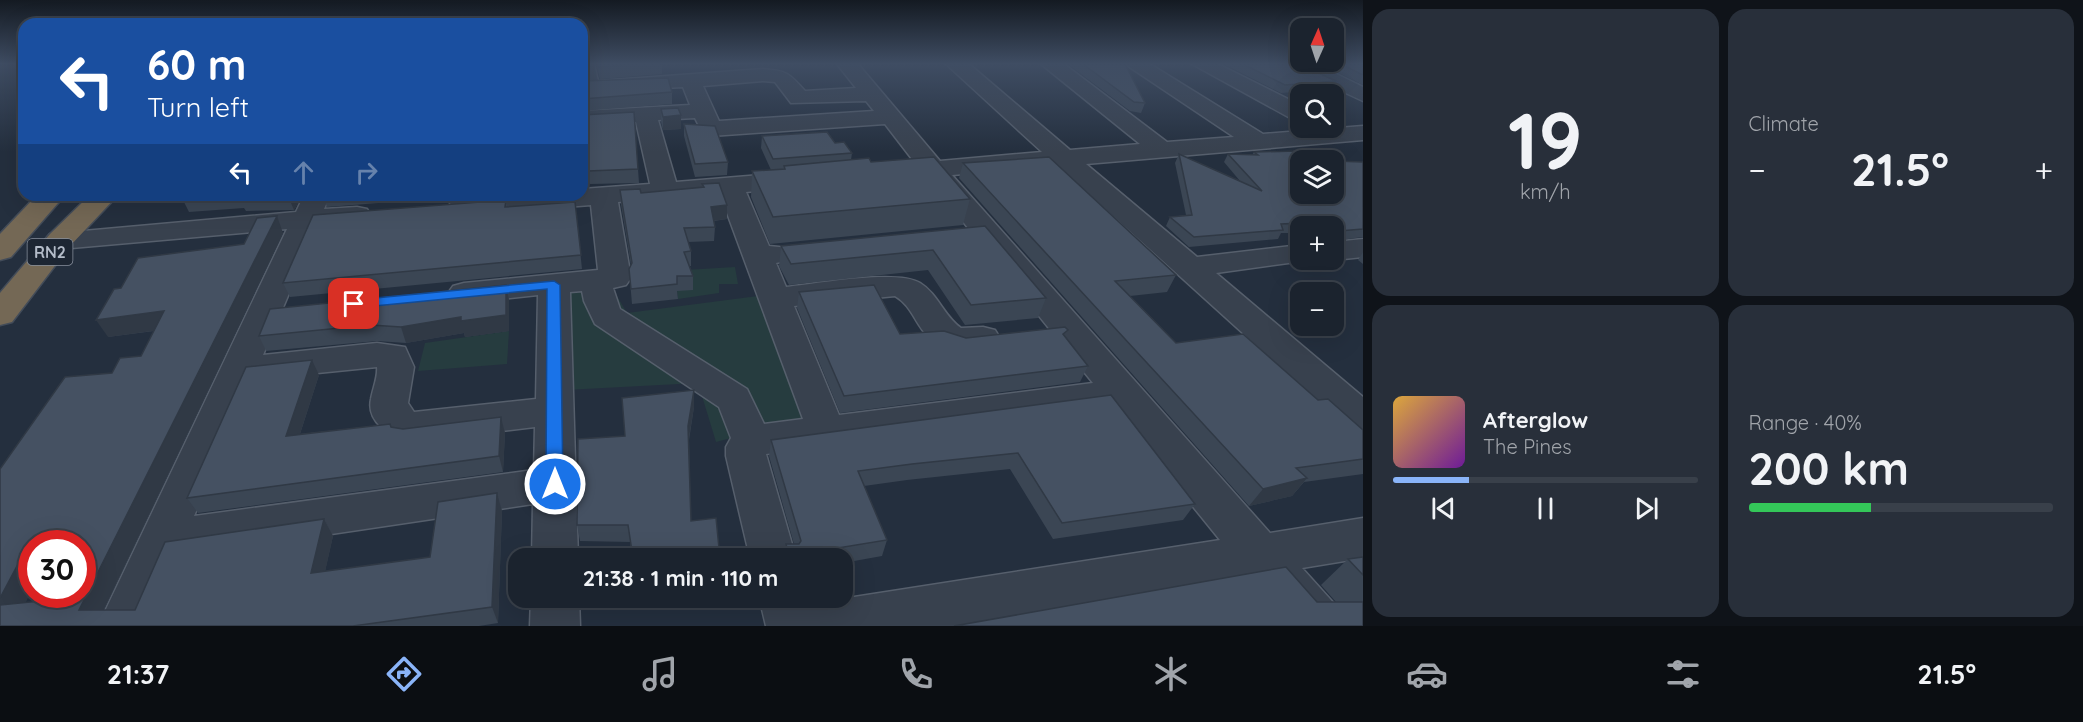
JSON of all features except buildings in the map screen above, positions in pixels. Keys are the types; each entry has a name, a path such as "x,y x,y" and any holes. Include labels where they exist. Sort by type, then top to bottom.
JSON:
{"highway":[{"name":"RN2","path":"0,251 46,201"},
{"name":"RN2","path":"0,314 60,240 99,201"}],"street":[{"path":"689,93 706,120"},
{"path":"795,93 799,98 873,94 933,170 970,236 1039,332 1123,393 1321,626"},
{"path":"989,93 1188,267 1355,403"},
{"path":"1089,93 1161,149"},
{"path":"1181,93 1259,142"},
{"path":"1259,93 1290,109"},
{"path":"588,119 648,124 706,120 892,117"},
{"path":"648,124 665,190"},
{"path":"877,174 1293,138"},
{"path":"588,196 820,178"},
{"path":"730,185 826,430"},
{"path":"438,296 609,279 615,275 603,195"},
{"path":"435,209 511,201"},
{"path":"123,626 239,369 282,311 312,207"},
{"path":"60,240 312,207 377,214"},
{"path":"1344,250 1363,248"},
{"path":"757,252 763,256 810,251"},
{"path":"1188,267 1290,255"},
{"path":"596,281 600,301 607,316 735,399 752,441"},
{"path":"554,285 555,548"},
{"path":"773,294 784,297 899,286 916,294 939,329 948,336 960,340 1039,332"},
{"path":"239,369 377,355 393,356 398,367 387,408 392,419 408,427 554,411"},
{"path":"770,548 746,456 746,447 752,441 1123,393"},
{"path":"162,540 555,484"},
{"path":"815,626 900,619 1261,554 1363,538"},
{"path":"555,608 555,626"},
{"path":"786,608 791,626"}],"green space":[{"path":"735,267 738,284 719,284 719,293 678,299 677,291 685,270"},
{"path":"611,286 627,313 758,296 806,418 716,442 698,383 565,390 567,290"},
{"path":"509,331 507,364 418,371 425,343"}],"route":[{"path":"354,304 554,285 555,484"}]}
